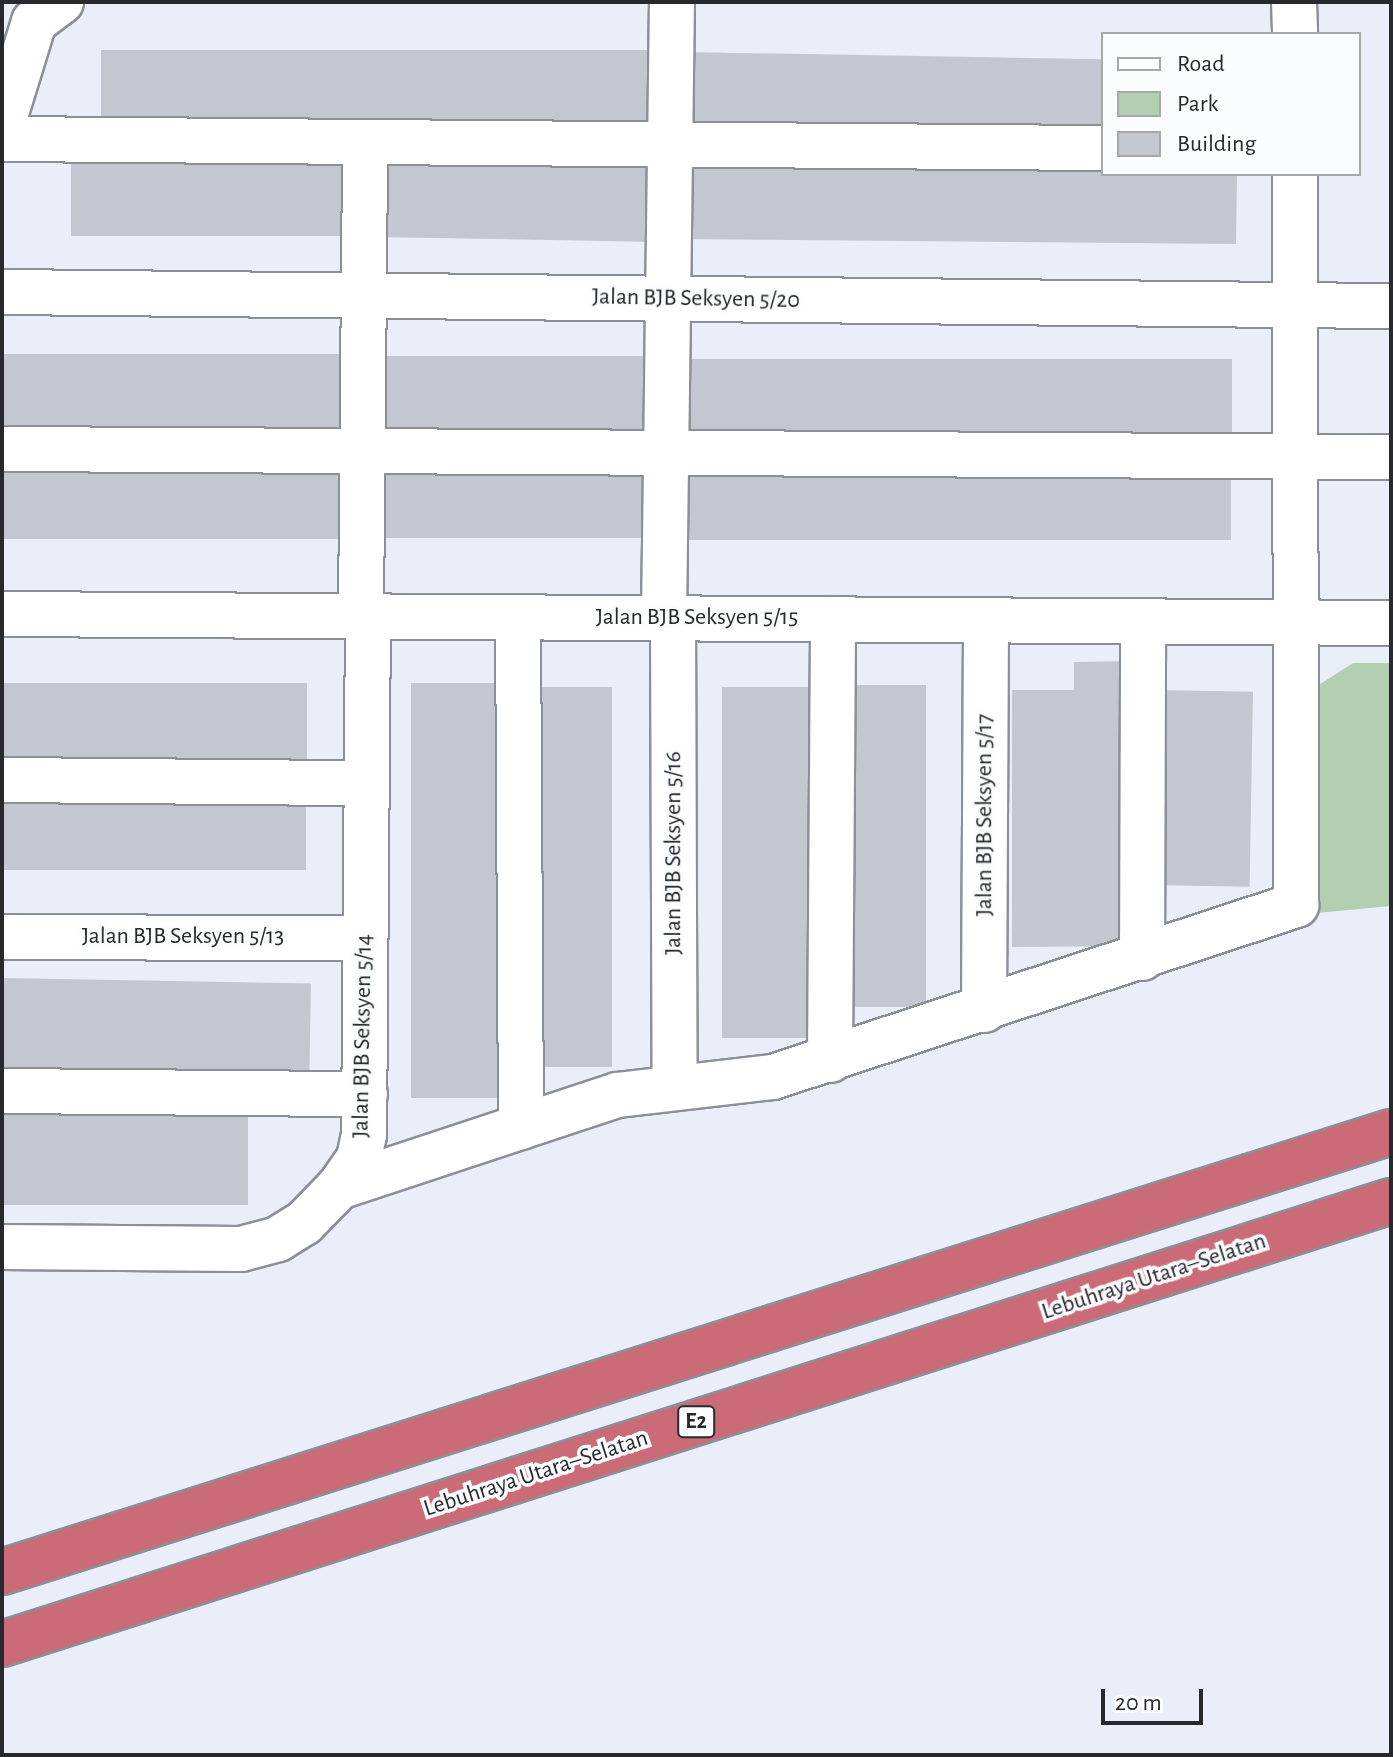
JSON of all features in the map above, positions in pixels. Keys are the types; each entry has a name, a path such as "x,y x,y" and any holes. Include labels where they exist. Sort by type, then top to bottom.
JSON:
{"highway":[{"path":"2,1572 1391,1132"},
{"name":"Lebuhraya Utara–Selatan","path":"2,1644 1391,1201"}],"street":[{"path":"2,126 34,22 61,2"},
{"name":"Jalan BJB Seksyen 5/16","path":"672,2 666,453 675,1088"},
{"path":"1294,2 1295,32"},
{"path":"2,139 1101,148"},
{"name":"Jalan BJB Seksyen 5/14","path":"2,1247 241,1249 278,1239 304,1223 339,1187 359,1158 364,1135 365,1094 367,783 363,451 365,142"},
{"path":"339,1187 617,1095 773,1077 1296,905 1295,176"},
{"name":"Jalan BJB Seksyen 5/20","path":"2,292 1391,306"},
{"path":"2,449 1391,457"},
{"name":"Jalan BJB Seksyen 5/15","path":"2,614 1391,623"},
{"path":"518,617 521,1127"},
{"path":"830,1060 833,619"},
{"name":"Jalan BJB Seksyen 5/17","path":"984,1010 986,621"},
{"path":"1142,958 1143,621"},
{"path":"2,780 367,783"},
{"name":"Jalan BJB Seksyen 5/13","path":"2,937 365,938"},
{"path":"2,1091 365,1094"}],"green space":[{"path":"1353,663 1391,663 1391,906 1317,913 1317,686"}],"building":[{"path":"101,50 657,50 657,130 101,130"},
{"path":"684,52 1101,59 1101,138 683,131"},
{"path":"71,154 351,154 351,236 71,236"},
{"path":"375,154 659,159 658,242 374,237"},
{"path":"680,158 1101,162 1101,176 1237,176 1236,244 679,239"},
{"path":"2,354 349,354 349,429 2,429"},
{"path":"378,356 652,356 652,441 378,441"},
{"path":"682,359 1232,359 1232,442 682,442"},
{"path":"2,458 349,458 349,539 2,539"},
{"path":"377,465 652,465 652,538 377,538"},
{"path":"684,467 1231,467 1231,540 684,540"},
{"path":"1132,661 1131,946 1012,947 1012,690 1074,690 1074,662"},
{"path":"2,683 307,683 307,766 2,766"},
{"path":"411,683 506,683 506,1098 411,1098"},
{"path":"843,685 926,685 926,1007 843,1007"},
{"path":"532,687 612,687 612,1067 532,1067"},
{"path":"722,687 816,687 816,1038 722,1038"},
{"path":"1155,690 1253,692 1250,887 1152,885"},
{"path":"2,794 306,794 306,870 2,870"},
{"path":"2,978 311,983 309,1085 2,1080"},
{"path":"2,1106 248,1106 248,1205 2,1205"}]}
